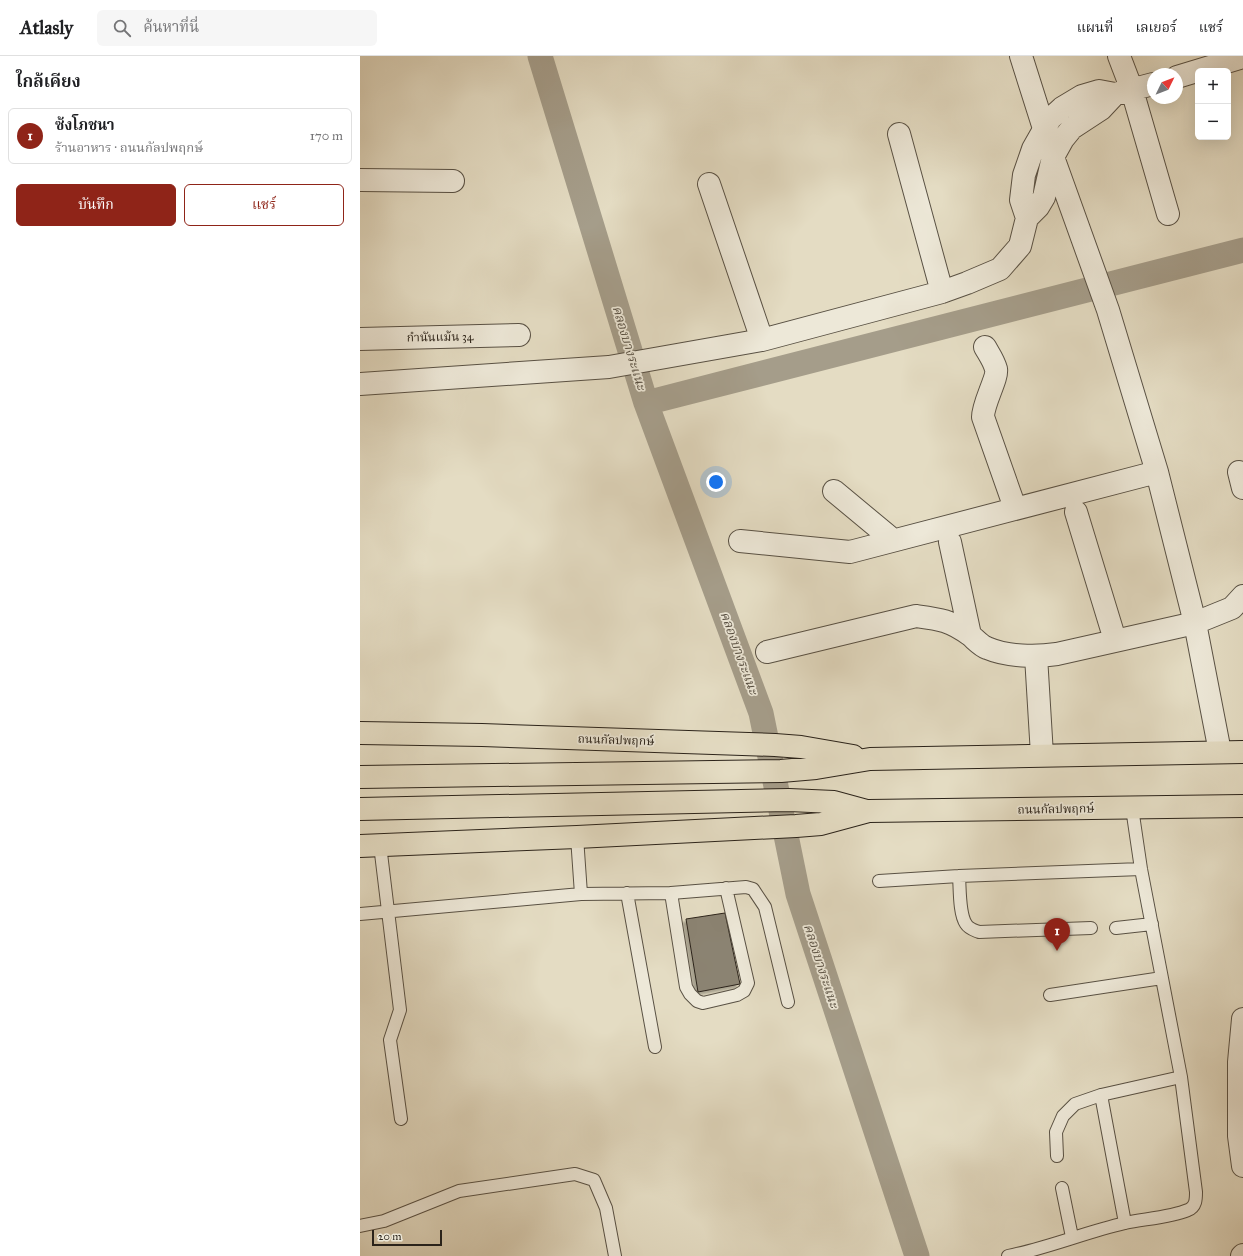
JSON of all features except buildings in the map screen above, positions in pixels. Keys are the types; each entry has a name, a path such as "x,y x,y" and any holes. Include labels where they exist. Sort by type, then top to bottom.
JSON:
{"main road":[{"name":"ถนนกัลปพฤกษ์","path":"360,733 482,735 775,745 801,747 870,759"},
{"name":"ถนนกัลปพฤกษ์","path":"360,777 781,771 816,768 870,759 1243,752"},
{"name":"ถนนกัลปพฤกษ์","path":"360,809 753,802 790,800 834,802 869,811"},
{"name":"ถนนกัลปพฤกษ์","path":"370,846 796,826 821,824 869,811 1243,806"}],"street":[{"path":"1021,56 1053,157 1108,310 1157,472 1195,623 1220,752"},
{"path":"1119,56 1124,92 1168,214"},
{"path":"1183,75 1243,57"},
{"path":"1027,218 1021,200 1024,175 1033,150 1050,119 1062,108 1082,96 1099,91 1124,92 1147,86"},
{"path":"360,384 609,367 762,340 967,284 1000,269 1020,246 1027,218 1038,207 1044,197 1053,157 1063,139 1072,128 1124,92"},
{"path":"899,134 942,292"},
{"path":"360,180 453,181"},
{"path":"709,184 762,340"},
{"name":"กำนันแม้น 34","path":"360,339 520,335"},
{"path":"985,347 994,361 997,371 983,410 983,417 1015,508"},
{"path":"740,541 850,552 1157,472"},
{"path":"834,491 893,540"},
{"path":"1076,512 1115,640"},
{"path":"950,542 970,635"},
{"path":"767,652 916,616 940,619 954,624 985,648 998,652 1036,656 1058,654 1195,623 1232,608 1243,596"},
{"path":"1036,656 1042,755"},
{"path":"1243,1019 1239,1062 1239,1136 1243,1166"}],"lane":[{"path":"1008,1256 1125,1223 1190,1210 1196,1203 1196,1192 1181,1077 1141,869 1132,808"},
{"path":"577,837 581,894"},
{"path":"370,846 388,912 400,1010 390,1040 401,1119"},
{"path":"879,882 959,876 1141,869"},
{"path":"959,876 963,914 965,923 971,930 979,932 1091,928"},
{"path":"360,914 581,894 671,893 746,887 753,889 765,907 788,1002"},
{"path":"671,893 686,987 697,1000 703,1003 737,995 744,991 748,983 726,888"},
{"path":"627,893 655,1047"},
{"path":"1116,928 1152,924"},
{"path":"1050,995 1162,978"},
{"path":"1057,1156 1056,1132 1063,1116 1075,1104 1101,1095 1181,1077"},
{"path":"1101,1095 1125,1223"},
{"path":"360,1226 384,1221 459,1191 575,1174 594,1180 606,1208 615,1256"},
{"path":"1062,1188 1072,1237"}],"waterway":[{"name":"คลองบางระแนะ","path":"540,56 646,403 761,713 798,894 917,1256"},
{"path":"646,403 1243,250"}],"place":[{"name":"ซ้งโภชนา","path":"1057,951"}]}
